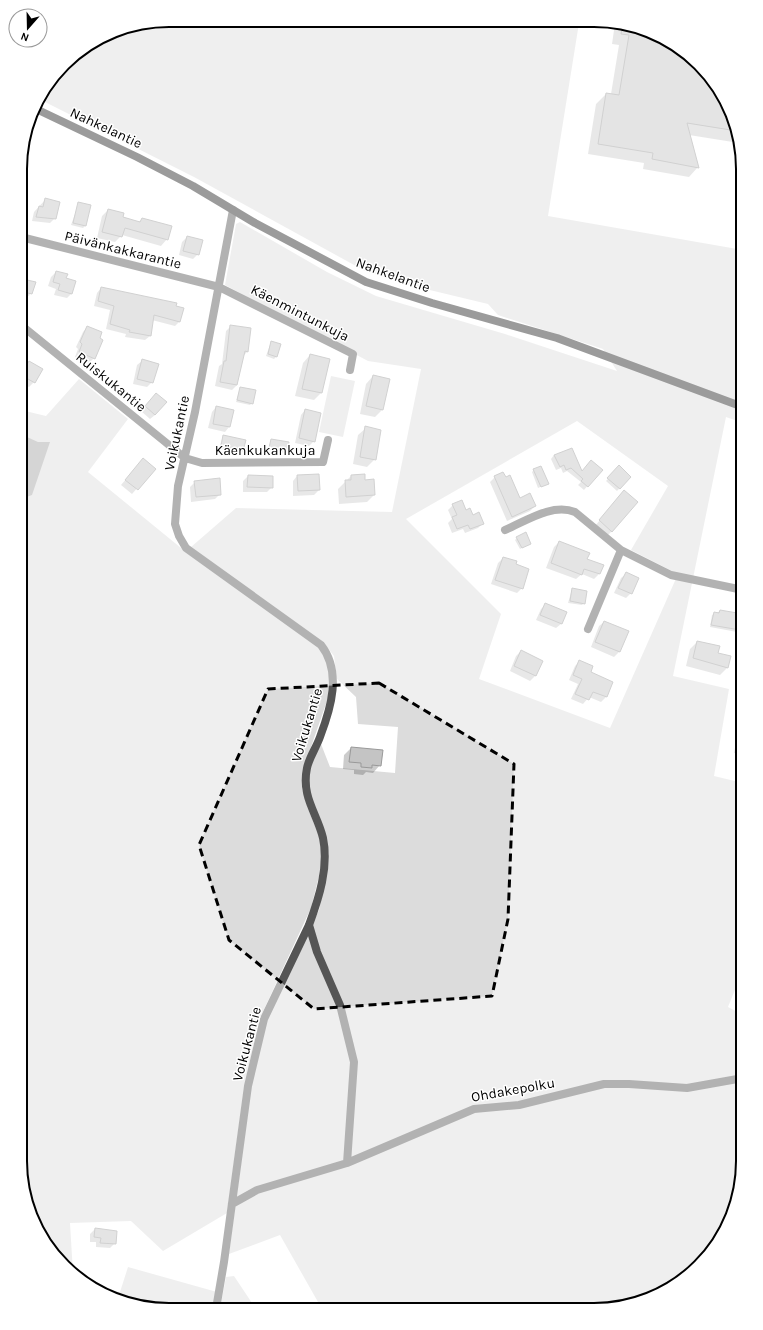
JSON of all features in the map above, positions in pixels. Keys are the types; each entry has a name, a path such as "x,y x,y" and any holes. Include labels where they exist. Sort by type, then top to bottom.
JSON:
{"main road":[{"name":"Nahkelantie","path":"40,111 137,157 193,186 320,259 366,282 432,303 557,338 736,404"}],"street":[{"name":"Voikukantie","path":"217,1303 248,1086 264,1018 309,924 315,909 322,881 325,854 323,838 311,810 305,788 307,768 320,737 332,697 334,675 329,656 321,645 186,548 178,536 175,524 178,486 185,458 233,210"},
{"name":"Päivänkakkarantie","path":"27,239 219,287"},
{"name":"Käenmintunkuja","path":"219,287 353,354 350,370"},
{"name":"Ruiskukantie","path":"27,330 185,458"},
{"name":"Käenkukankuja","path":"185,458 202,463 323,462 328,440"},
{"path":"505,530 553,510 569,510 575,512 622,550 672,575 736,589"},
{"path":"588,629 622,550"},
{"path":"309,924 317,952 340,1005 354,1062 347,1163"},
{"name":"Ohdakepolku","path":"232,1204 257,1190 347,1163 474,1109 519,1105 604,1084 630,1084 687,1088 736,1079"}],"highlighted area":[{"path":"379,683 514,764 508,919 492,996 314,1009 229,940 199,845 268,689"}],"shaded area":[{"path":"578,27 548,216 736,249 736,421 726,417 673,676 729,689 714,776 736,781 736,987 728,1007 736,1011 736,1170 728,1207 717,1232 707,1248 681,1274 648,1292 631,1298 603,1303 319,1303 280,1235 229,1254 251,1088 267,1020 319,910 326,877 329,854 308,788 309,769 321,744 330,767 395,773 398,727 358,724 356,697 337,679 334,656 323,642 191,547 236,508 392,512 421,369 368,361 225,285 236,224 240,222 327,272 376,296 505,334 617,371 603,349 498,315 488,304 413,286 365,271 194,177 44,102 46,98 62,75 82,56 115,38 150,28","holes":["577,421 668,486 631,550 678,574 610,728 479,679 501,614 406,519"]},
{"path":"331,376 355,381 343,437 319,432"},
{"path":"79,379 128,419 88,472 186,552 318,646 326,658 330,675 328,698 304,767 302,788 308,809 320,838 322,854 319,876 311,908 260,1018 244,1087 227,1213 163,1251 131,1221 70,1223 73,1265 56,1248 42,1224 32,1198 27,1170 27,411 46,416"},
{"path":"27,437 38,442 50,442 32,495 27,497"},
{"path":"128,1267 217,1292 215,1303 160,1303 132,1298 112,1291 120,1292"},
{"path":"234,1276 252,1303 221,1303 226,1277"}],"building":[{"path":"622,30 640,35 665,46 681,56 707,82 717,98 730,130 687,123 699,168 652,159 653,153 598,144 606,93 619,95 629,35 621,34"},
{"path":"45,198 60,202 56,219 36,217 39,206 43,207"},
{"path":"78,202 91,205 86,226 73,223"},
{"path":"108,209 124,213 123,217 140,222 142,218 172,226 168,240 125,228 122,237 102,232"},
{"path":"187,236 203,240 199,255 183,251"},
{"path":"56,271 68,274 66,278 76,281 72,294 58,290 60,284 53,282"},
{"path":"27,280 36,282 32,294 27,293"},
{"path":"101,287 177,303 176,306 184,308 180,322 154,315 151,336 129,332 130,330 110,324 114,306 98,301"},
{"path":"230,325 251,328 248,352 245,351 237,385 220,382 224,361 226,361"},
{"path":"87,326 102,332 100,338 103,340 95,359 79,352 82,344 80,342"},
{"path":"271,341 281,344 277,357 268,354"},
{"path":"310,354 330,359 322,393 302,389"},
{"path":"142,359 159,364 153,383 137,379"},
{"path":"29,361 43,369 35,383 27,378 27,364"},
{"path":"373,375 390,379 383,410 366,406"},
{"path":"240,387 256,390 253,404 237,400"},
{"path":"156,393 167,402 155,415 145,406"},
{"path":"216,406 234,410 230,427 213,424"},
{"path":"305,409 321,413 315,442 299,438"},
{"path":"365,426 381,430 376,460 360,457"},
{"path":"223,435 246,440 243,451 221,446"},
{"path":"271,439 289,442 287,452 269,448"},
{"path":"572,448 582,471 591,460 603,470 588,487 581,481 583,479 571,468 566,470 564,465 560,467 554,455"},
{"path":"143,458 156,469 138,490 125,480"},
{"path":"619,465 631,477 620,489 607,478"},
{"path":"541,466 549,484 541,487 533,469"},
{"path":"503,472 506,477 510,475 520,498 530,493 536,506 512,517 494,476"},
{"path":"319,474 320,490 298,491 297,475"},
{"path":"365,474 365,480 374,479 375,495 346,497 345,480 351,480 351,475"},
{"path":"248,475 273,476 273,488 247,487"},
{"path":"220,478 221,495 196,497 194,481"},
{"path":"624,490 638,502 612,532 599,520"},
{"path":"462,500 466,510 470,508 473,515 479,512 484,524 470,529 468,525 457,529 452,517 457,515 452,504"},
{"path":"526,532 531,544 522,548 516,537"},
{"path":"559,541 590,553 587,559 604,565 600,574 584,569 582,575 551,563"},
{"path":"503,557 517,561 516,564 529,569 523,589 495,580"},
{"path":"626,572 639,578 632,594 618,588"},
{"path":"572,588 587,591 585,604 570,601"},
{"path":"545,603 567,612 562,624 540,615"},
{"path":"720,610 736,613 736,629 711,625 714,612 719,613"},
{"path":"604,621 629,631 620,652 595,642"},
{"path":"697,641 720,646 718,653 731,656 728,668 693,658"},
{"path":"521,650 543,661 536,676 514,666"},
{"path":"579,660 593,666 591,672 613,682 607,697 593,692 589,700 575,694 582,679 573,675"},
{"path":"351,747 383,750 381,766 372,765 372,768 361,767 361,763 349,762"},
{"path":"95,1228 117,1231 116,1244 100,1243 101,1238 94,1237"}]}
